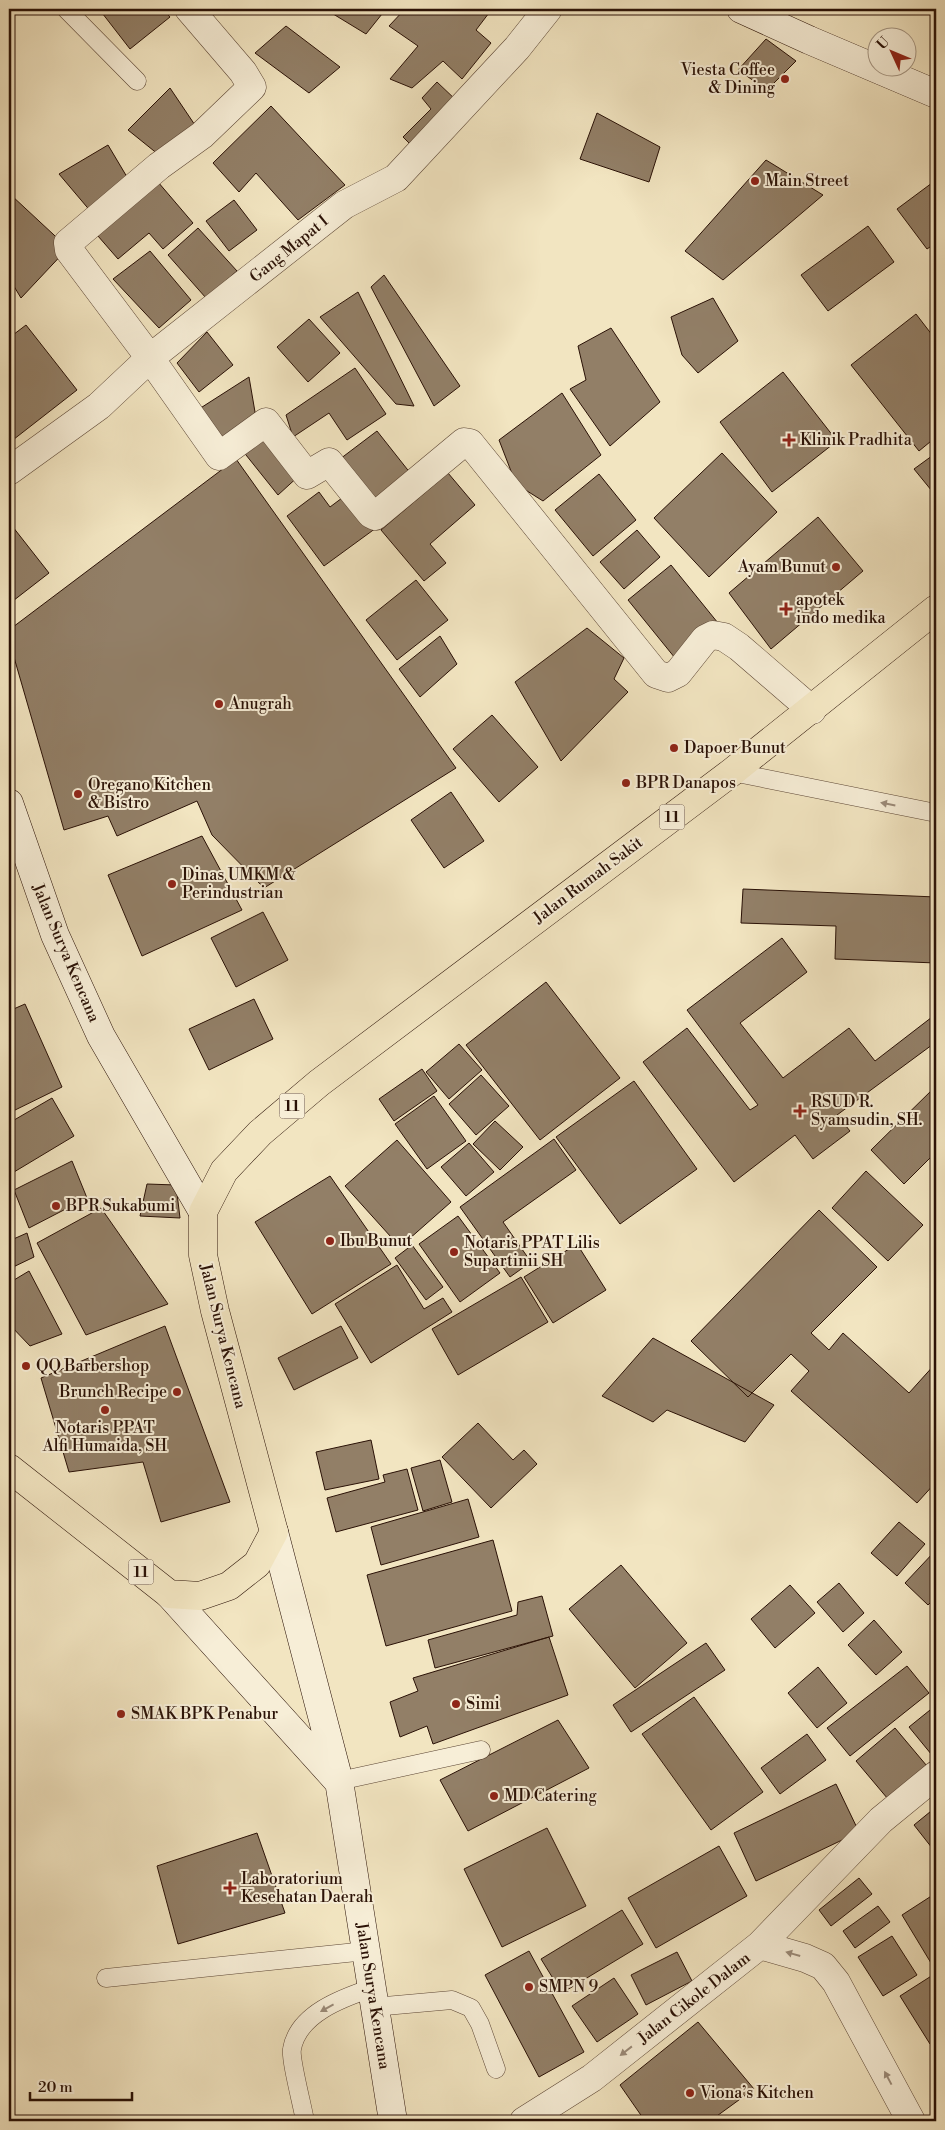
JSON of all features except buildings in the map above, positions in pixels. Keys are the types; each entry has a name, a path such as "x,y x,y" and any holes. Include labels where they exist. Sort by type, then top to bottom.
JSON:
{"highway":[{"name":"Jalan Rumah Sakit","path":"203,1212 224,1171 260,1133 320,1083 732,772 812,710 936,609"},
{"name":"Jalan Surya Kencana","path":"203,1212 204,1255 215,1312 274,1532"},
{"name":"11","path":"9,1468 169,1594 200,1596 229,1586 257,1564 274,1532"}],"street":[{"path":"189,9 243,72 252,87 202,135 159,166 68,243 69,250 150,358 218,456 266,422 307,475 329,462 375,516 464,442 470,444 656,674 668,678 678,673 705,639 714,635 724,637 739,647 812,710"},
{"name":"Gang Mapat I","path":"9,471 99,406 150,358 344,205 396,178 518,48 548,9"},
{"path":"740,9 936,94"},
{"name":"Jalan Surya Kencana","path":"9,803 55,935 101,1036 203,1212"},
{"name":"Jalan Surya Kencana","path":"274,1532 339,1782 392,2121"},
{"path":"169,1594 339,1782"},
{"path":"760,1945 881,1820 936,1774"},
{"name":"Jalan Cikole Dalam","path":"524,2121 592,2078 760,1945 805,1958 822,1966 836,1982 911,2121"}],"lane":[{"path":"66,9 137,81"},
{"path":"732,772 936,813"},
{"path":"339,1782 481,1750"},
{"path":"106,1978 366,1951"},
{"path":"305,2121 291,2050 297,2034 310,2017 351,1995 373,1998 452,2000 471,2008 480,2024 496,2069"}],"place":[{"name":"Viesta Coffee & Dining","path":"785,79"},
{"name":"Main Street","path":"755,181"},
{"name":"Klinik Pradhita","path":"789,440"},
{"name":"Ayam Bunut","path":"836,567"},
{"name":"apotek indo medika","path":"786,609"},
{"name":"Anugrah","path":"219,704"},
{"name":"Dapoer Bunut","path":"674,748"},
{"name":"BPR Danapos","path":"626,783"},
{"name":"Oregano Kitchen & Bistro","path":"78,794"},
{"name":"Dinas UMKM & Perindustrian","path":"172,884"},
{"name":"RSUD R. Syamsudin, SH.","path":"800,1111"},
{"name":"BPR Sukabumi","path":"56,1206"},
{"name":"Ibu Bunut","path":"330,1241"},
{"name":"Notaris PPAT Lilis Supartinii SH","path":"454,1252"},
{"name":"QQ Barbershop","path":"26,1366"},
{"name":"Brunch Recipe","path":"177,1392"},
{"name":"Notaris PPAT Alfi Humaida, SH","path":"105,1410"},
{"name":"Simi","path":"456,1704"},
{"name":"SMAK BPK Penabur","path":"121,1714"},
{"name":"MD Catering","path":"494,1796"},
{"name":"Laboratorium Kesehatan Daerah","path":"230,1888"},
{"name":"SMPN 9","path":"529,1987"},
{"name":"Viona’s Kitchen","path":"690,2093"}]}
